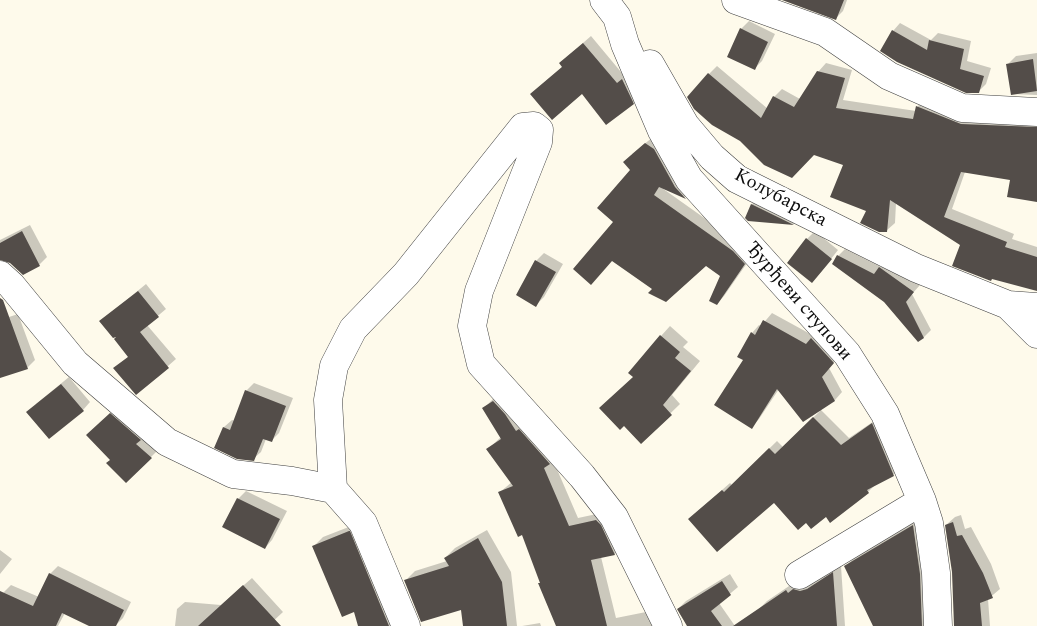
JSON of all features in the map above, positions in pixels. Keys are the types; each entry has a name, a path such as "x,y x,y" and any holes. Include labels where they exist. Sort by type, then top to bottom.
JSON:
{"street":[{"path":"736,0 825,32 889,76 962,108 1037,112"},
{"name":"Колубарска","path":"610,9 638,44 685,125 712,157 737,179 916,268 1008,305 1037,307"},
{"name":"Ђурђеви ступови","path":"610,9 662,131 689,179 847,354 885,414 922,501 929,523 936,573 938,626"},
{"path":"333,489 328,400 334,366 353,329 406,274 523,127 534,126 539,130 538,142 479,291 472,326 481,364 582,476 614,517 668,626"},
{"path":"0,275 11,284 75,363 168,442 233,474 292,481 333,489 363,523 406,626"},
{"name":"Колубарска","path":"1008,305 1037,334"},
{"path":"799,575 922,501"}],"building":[{"path":"782,0 844,0 836,20"},
{"path":"740,28 768,42 755,70 727,57"},
{"path":"892,30 927,50 929,40 964,49 960,69 984,76 979,93 966,93 897,62 880,51"},
{"path":"583,43 617,83 622,79 634,104 606,125 582,94 552,120 530,94 562,67 559,63"},
{"path":"1033,59 1037,91 1011,95 1006,64"},
{"path":"817,71 845,78 836,108 913,119 916,106 961,124 1037,127 1037,202 1007,197 1010,180 961,172 944,217 1007,242 1005,247 1037,257 1037,291 992,279 991,281 952,266 960,245 890,200 887,232 879,232 860,223 866,211 830,197 843,165 814,155 792,178 764,165 740,141 712,125 694,109 687,97 708,73 761,118 773,96 794,107"},
{"path":"645,143 654,149 675,187 686,199 659,187 654,195 733,251 745,264 717,305 709,301 720,276 706,266 666,302 648,293 652,289 612,261 591,285 573,269 613,222 597,208 630,170 623,162"},
{"path":"751,204 794,225 748,221 745,218"},
{"path":"22,231 40,266 23,275 10,263 0,260 0,243"},
{"path":"806,238 832,259 812,283 787,263"},
{"path":"837,255 874,274 879,267 914,292 906,302 924,338 918,342 884,302 832,264"},
{"path":"535,260 556,272 536,307 516,295"},
{"path":"138,291 159,317 140,332 169,368 136,395 113,368 128,357 114,339 116,337 113,338 99,321"},
{"path":"0,298 3,300 28,369 0,378"},
{"path":"763,320 806,344 811,338 834,363 822,377 835,401 803,422 777,389 752,429 714,405 743,360 737,357 751,332 755,335"},
{"path":"660,335 680,352 675,358 691,371 663,405 672,415 641,444 624,426 620,430 599,408 633,377 628,373"},
{"path":"61,384 84,411 49,439 26,412"},
{"path":"245,390 286,406 272,442 263,439 254,461 237,459 214,448 223,427 230,430"},
{"path":"493,401 505,414 516,431 519,429 550,464 544,468 569,526 596,520 601,525 615,555 591,560 607,626 556,626 538,583 540,583 522,535 518,537 498,492 513,486 486,449 501,439 482,408"},
{"path":"110,413 141,440 136,444 152,458 126,483 106,463 110,460 86,435"},
{"path":"813,417 841,445 872,423 894,476 867,490 869,493 830,523 826,517 811,529 806,523 798,530 774,503 717,552 688,519 722,490 724,492 769,448 775,454"},
{"path":"237,498 280,519 265,549 222,527"},
{"path":"953,522 957,536 962,535 983,573 993,598 980,603 982,626 954,626 952,572 945,525"},
{"path":"913,525 920,574 922,626 873,626 844,566"},
{"path":"350,531 389,626 358,626 354,612 342,617 312,546"},
{"path":"478,538 502,582 507,626 463,626 461,610 421,622 404,580 449,566 444,558"},
{"path":"833,572 837,626 733,626 786,590 788,593 793,589 800,591 807,589"},
{"path":"49,573 124,610 116,626 89,626 62,613 56,626 0,626 0,591 33,606"},
{"path":"722,581 731,595 711,611 722,626 687,626 677,609"},
{"path":"243,585 281,626 198,626"}]}
